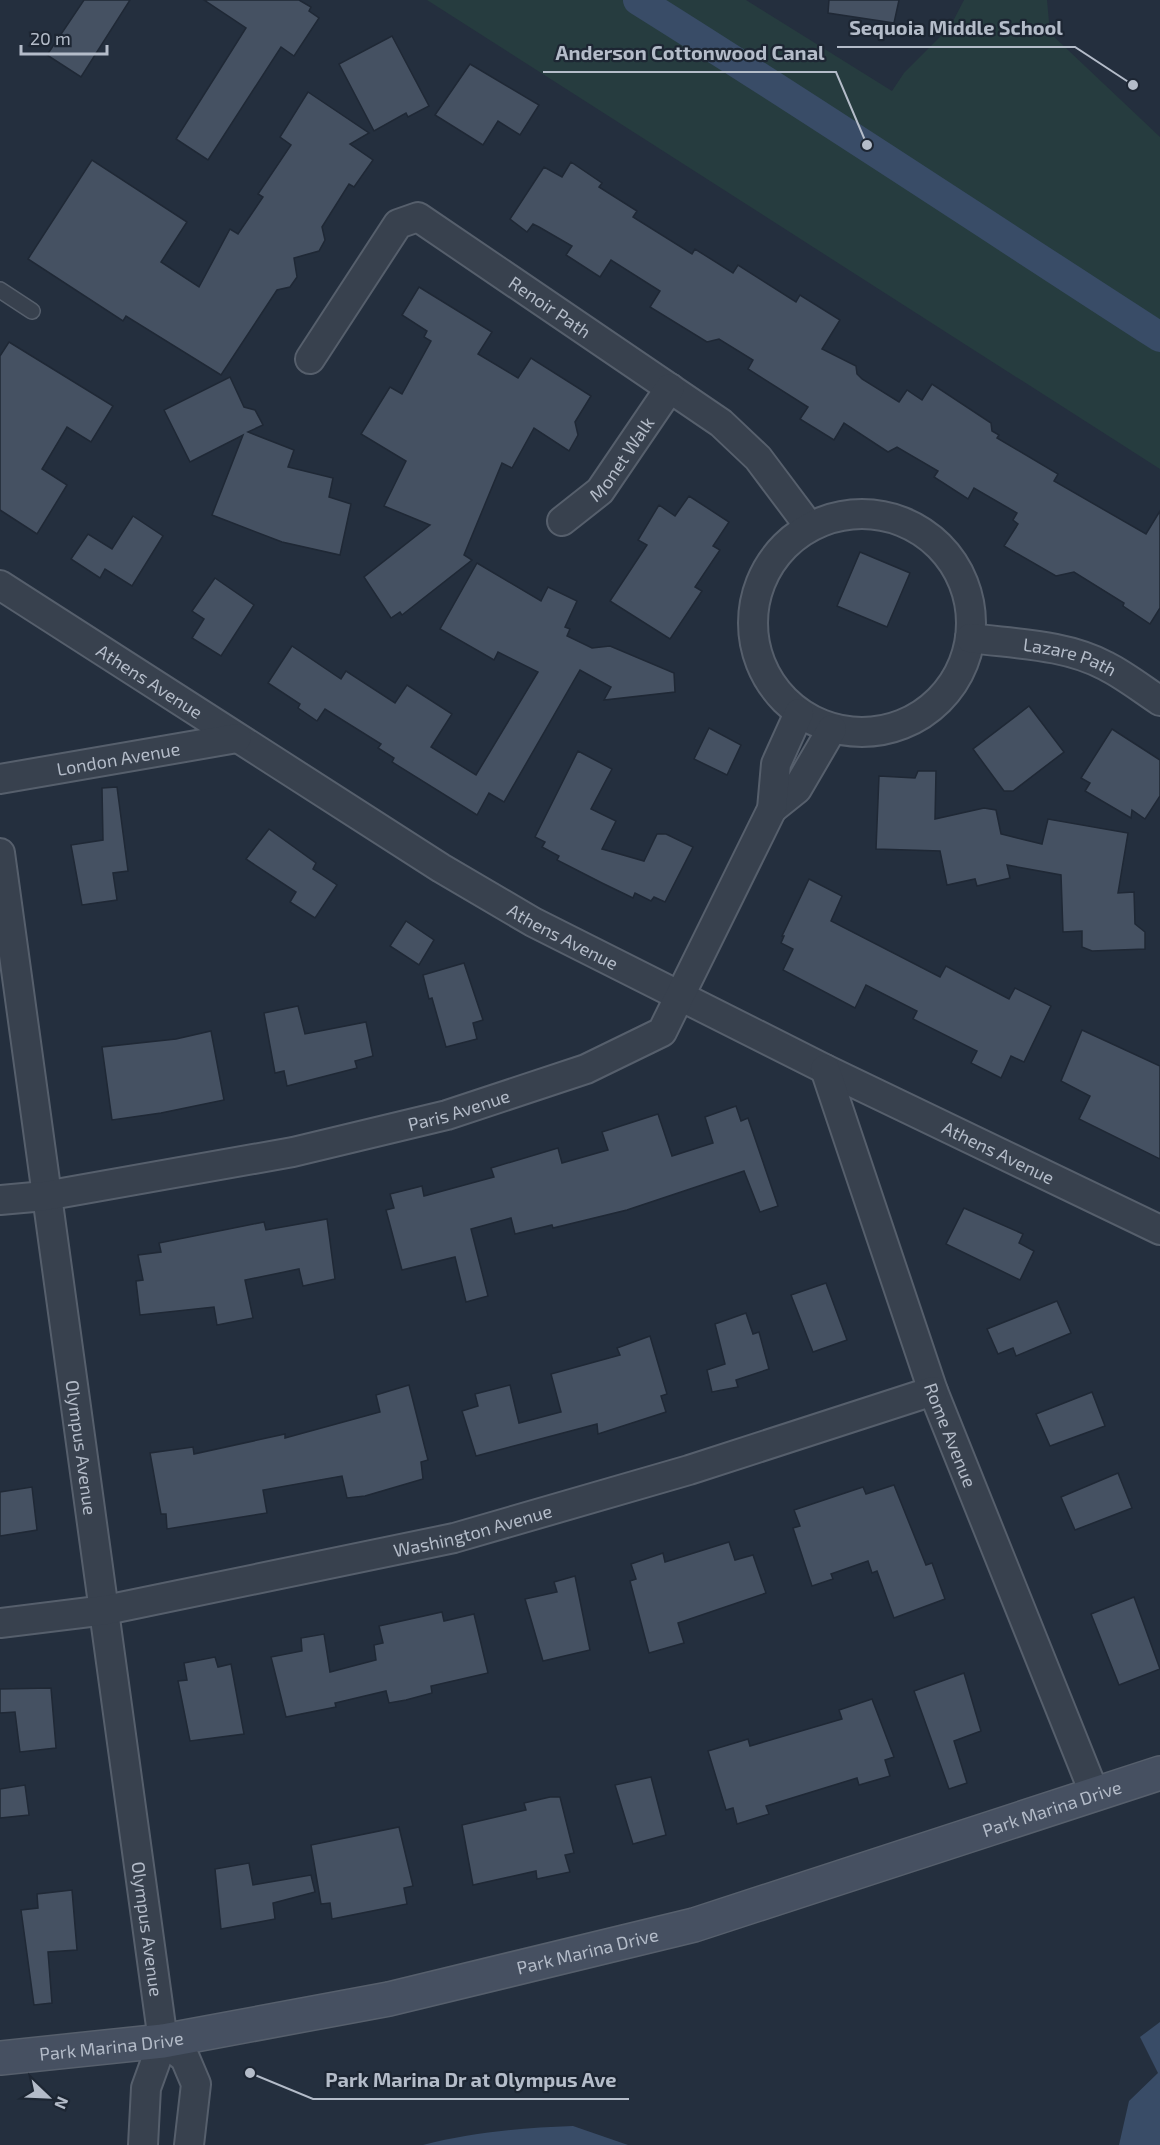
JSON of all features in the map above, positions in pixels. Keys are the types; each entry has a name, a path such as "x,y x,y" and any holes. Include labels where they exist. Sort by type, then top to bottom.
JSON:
{"main road":[{"name":"Park Marina Drive","path":"0,2058 163,2041 389,1999 694,1925 1160,1773"}],"street":[{"name":"Renoir Path","path":"309,359 398,224 418,217 722,423 758,458 809,526"},
{"name":"Monet Walk","path":"562,521 600,491 670,388"},
{"path":"868,513 897,518 924,532 947,553 962,579 970,608 970,638 964,662 952,684 936,703 916,718 894,728 870,732 832,729 799,713 781,697 766,677 757,654 752,630 754,605 761,581 772,559 789,541 809,526 837,515 868,513"},
{"name":"Athens Avenue","path":"0,585 441,868 533,922 825,1069 1160,1230"},
{"name":"Lazare Path","path":"970,638 1063,650 1106,666 1160,700"},
{"name":"Paris Avenue","path":"0,1200 45,1196 293,1152 447,1115 586,1069 662,1032 772,809 776,764 799,713"},
{"name":"Paris Avenue","path":"772,809 797,789 832,729"},
{"name":"London Avenue","path":"0,779 237,738"},
{"name":"Olympus Avenue","path":"0,853 45,1196 106,1610 163,2041"},
{"name":"Rome Avenue","path":"825,1069 933,1391 1095,1795"},
{"name":"Washington Avenue","path":"0,1623 106,1610 454,1538 689,1470 933,1391"},
{"path":"143,2145 146,2088 163,2041 185,2058 196,2084 189,2145"}],"lane":[{"path":"0,290 32,311"}],"green space":[{"path":"427,0 746,0 892,91 904,73 950,27 964,0 1047,0 1050,33 1160,137 1160,469"}],"water":[{"path":"1160,2022 1160,2145 1119,2145 1129,2101 1158,2073 1140,2037"},
{"path":"573,2126 628,2145 423,2145 497,2131"}],"building":[{"path":"84,0 130,0 81,77 47,55"},
{"path":"204,0 299,0 311,7 309,11 319,18 294,56 281,47 208,160 176,139 246,28"},
{"path":"829,0 899,0 894,23 828,13"},
{"path":"392,36 429,106 408,117 406,113 374,131 339,64"},
{"path":"470,64 539,105 520,135 498,121 483,145 435,115"},
{"path":"308,92 369,133 350,144 373,160 354,187 349,184 322,227 325,240 319,251 294,258 297,277 290,287 277,290 221,375 126,316 123,321 28,259 92,160 187,222 161,262 199,287 230,229 238,234 263,197 258,194 291,145 280,137"},
{"path":"571,162 602,183 599,187 637,211 633,217 692,254 695,249 733,273 738,265 796,302 800,295 840,320 822,349 856,366 857,374 862,379 899,402 907,390 922,400 932,384 991,423 992,431 999,435 997,438 1058,474 1054,481 1146,534 1160,511 1160,608 1150,624 1123,606 1124,603 1074,572 1056,576 1004,546 1018,524 1013,520 1017,513 974,488 968,499 934,477 938,471 897,447 888,452 844,423 834,440 800,419 808,407 748,369 753,360 719,339 707,342 650,307 660,291 611,260 600,277 566,255 572,246 533,224 527,232 510,219 544,167 562,177"},
{"path":"419,287 492,332 478,354 518,378 531,358 591,396 575,422 578,435 569,451 534,428 512,468 502,463 464,555 472,560 402,615 400,612 391,618 364,577 430,525 384,506 406,461 361,434 390,387 402,394 431,341 424,337 427,331 402,315"},
{"path":"9,342 113,406 91,442 67,427 42,469 67,485 37,534 0,510 0,356"},
{"path":"230,377 244,407 255,410 263,425 248,432 294,450 288,467 333,478 329,497 351,504 340,555 282,542 212,515 243,435 190,462 164,410"},
{"path":"689,496 729,522 713,546 720,550 695,587 702,591 670,639 610,601 647,545 638,540 659,505 675,516"},
{"path":"133,516 163,536 132,586 105,569 100,578 71,559 88,534 112,549"},
{"path":"860,552 910,573 887,627 837,606"},
{"path":"477,563 541,601 548,587 577,601 565,627 570,629 567,636 592,648 610,646 674,673 675,692 604,700 611,687 580,670 504,802 489,793 477,815 392,762 394,758 378,748 381,744 325,709 317,721 298,708 300,704 268,683 292,646 341,679 346,671 395,703 407,685 452,714 431,747 476,775 538,672 498,652 494,660 440,629"},
{"path":"215,578 254,605 221,656 192,638 204,619 192,611"},
{"path":"1029,706 1064,752 1013,791 1004,791 973,749"},
{"path":"709,728 741,745 727,775 694,759"},
{"path":"1112,729 1160,760 1160,796 1145,819 1132,810 1131,818 1085,791 1090,783 1081,778"},
{"path":"578,751 612,769 591,809 616,821 602,849 644,861 657,834 666,834 693,847 665,902 654,897 651,901 635,893 633,898 602,883 557,860 559,856 542,847 545,842 535,837"},
{"path":"918,771 936,771 935,819 984,808 996,810 1001,834 1042,844 1048,819 1128,833 1118,893 1134,892 1135,924 1145,932 1145,949 1092,951 1082,947 1082,931 1063,932 1061,875 1007,865 1010,878 977,886 975,879 947,885 940,851 876,849 879,776 915,778"},
{"path":"117,787 128,871 113,873 117,900 82,905 71,845 103,840 102,788"},
{"path":"269,829 316,863 313,869 337,885 315,918 290,902 296,892 246,859"},
{"path":"809,879 842,896 831,921 940,977 946,966 1009,999 1015,988 1051,1006 1024,1062 1011,1056 1001,1078 971,1063 977,1051 913,1019 917,1011 866,985 855,1008 783,970 793,949 781,943 784,936 782,936"},
{"path":"406,921 434,940 419,965 390,946"},
{"path":"464,963 483,1020 473,1023 477,1039 446,1047 423,975"},
{"path":"298,1006 305,1034 366,1022 373,1056 355,1061 357,1068 287,1086 284,1071 275,1073 264,1013"},
{"path":"1082,1030 1160,1066 1160,1159 1079,1119 1090,1096 1061,1081"},
{"path":"211,1031 224,1100 112,1120 102,1047 176,1039"},
{"path":"736,1106 741,1121 748,1118 778,1206 760,1212 744,1171 627,1210 553,1228 552,1225 515,1234 511,1218 471,1229 488,1296 466,1302 455,1257 402,1270 386,1210 394,1208 390,1194 422,1186 424,1196 494,1177 491,1168 558,1148 562,1163 608,1150 602,1132 658,1114 672,1156 713,1143 705,1117"},
{"path":"964,1208 1023,1234 1019,1243 1034,1251 1020,1280 946,1244"},
{"path":"327,1219 335,1279 303,1286 299,1269 245,1280 253,1318 217,1325 214,1307 140,1315 136,1281 143,1280 138,1255 161,1252 159,1243 264,1222 266,1230"},
{"path":"826,1283 847,1340 813,1352 791,1295"},
{"path":"1057,1301 1071,1333 1016,1356 1013,1348 998,1354 987,1329"},
{"path":"746,1313 753,1334 759,1332 769,1369 736,1380 738,1387 712,1392 707,1370 725,1364 715,1324"},
{"path":"650,1336 667,1394 661,1396 666,1412 598,1434 597,1424 476,1456 462,1411 478,1406 475,1394 510,1385 519,1423 561,1412 551,1374 620,1355 617,1348"},
{"path":"409,1385 428,1460 421,1462 423,1479 365,1496 347,1498 342,1476 263,1490 267,1513 167,1529 166,1514 161,1514 150,1453 193,1447 194,1454 285,1434 285,1438 380,1412 376,1395"},
{"path":"1092,1392 1105,1426 1050,1446 1036,1414"},
{"path":"1118,1473 1132,1508 1075,1530 1061,1497"},
{"path":"894,1485 926,1565 932,1563 945,1599 894,1618 877,1571 872,1573 868,1561 831,1574 833,1579 812,1586 793,1528 800,1526 794,1510 863,1487 866,1494"},
{"path":"32,1487 37,1530 0,1536 0,1492"},
{"path":"729,1542 735,1560 753,1555 766,1593 678,1623 684,1643 649,1653 630,1581 636,1579 631,1564 663,1553 665,1562"},
{"path":"575,1576 590,1650 543,1661 525,1599 557,1592 554,1582"},
{"path":"1134,1597 1160,1669 1119,1685 1091,1614"},
{"path":"442,1612 444,1621 474,1614 488,1673 431,1686 432,1693 406,1700 389,1703 386,1691 335,1703 336,1707 286,1717 271,1657 302,1651 301,1638 324,1634 330,1672 376,1660 374,1645 383,1643 379,1626"},
{"path":"215,1657 218,1667 231,1664 244,1734 190,1741 178,1681 187,1680 184,1663"},
{"path":"964,1673 981,1731 954,1741 967,1783 949,1789 914,1691"},
{"path":"51,1688 56,1748 20,1752 15,1712 0,1713 0,1689"},
{"path":"872,1699 894,1757 885,1760 890,1776 859,1785 857,1778 766,1806 769,1814 737,1824 733,1808 726,1810 708,1751 748,1739 750,1746 842,1719 839,1710"},
{"path":"651,1777 666,1835 633,1844 615,1785"},
{"path":"25,1785 29,1815 0,1818 0,1789"},
{"path":"560,1797 574,1853 565,1855 570,1872 537,1879 536,1871 473,1885 462,1825 526,1810 524,1803"},
{"path":"399,1827 413,1886 404,1888 407,1904 332,1919 330,1903 321,1904 311,1845"},
{"path":"249,1863 253,1885 311,1875 315,1892 273,1903 275,1919 221,1929 215,1869"},
{"path":"72,1890 77,1950 48,1952 52,2003 34,2005 21,1910 38,1908 37,1894"}],"waterway":[{"path":"638,0 835,125 1160,337"}],"place":[{"name":"Sequoia Middle School","path":"1133,85"},
{"name":"Anderson Cottonwood Canal","path":"867,145"},
{"name":"Park Marina Dr at Olympus Ave","path":"250,2073"}]}
